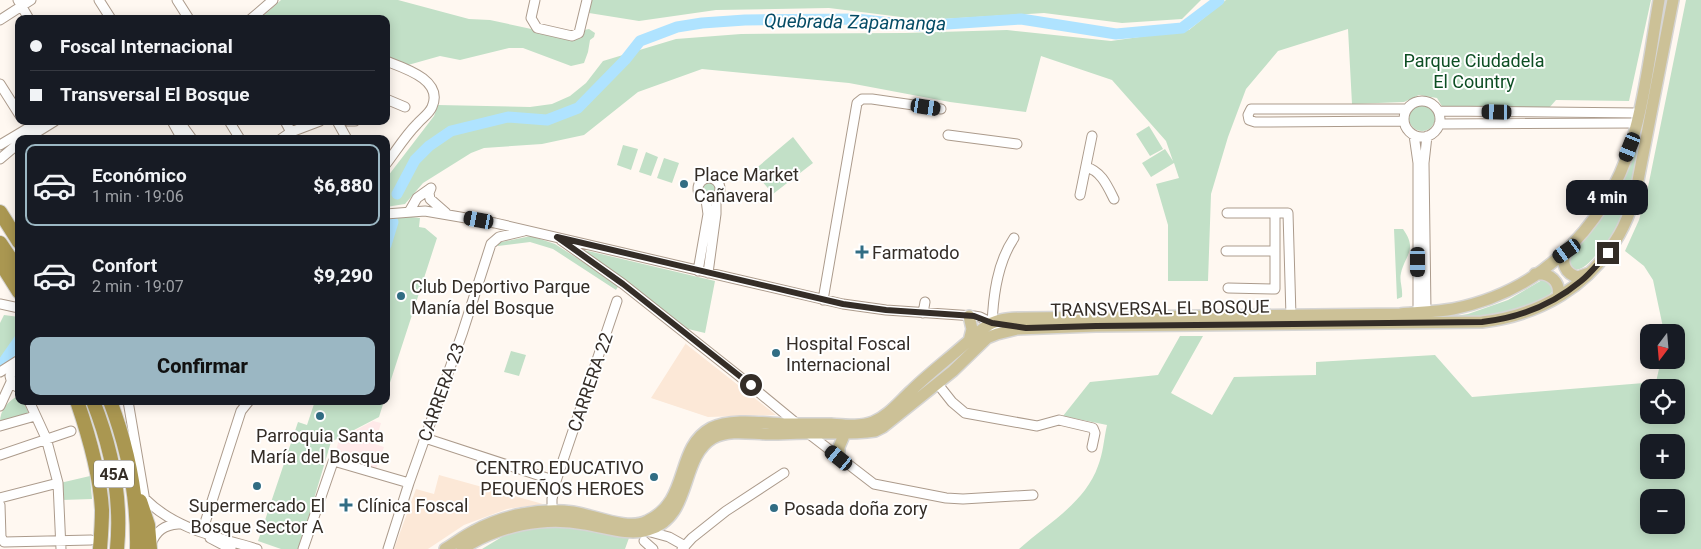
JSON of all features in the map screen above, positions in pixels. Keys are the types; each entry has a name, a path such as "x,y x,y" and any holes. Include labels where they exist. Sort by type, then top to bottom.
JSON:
{"highway":[{"path":"0,212 15,236"},
{"path":"0,243 15,265"},
{"path":"0,262 15,287"},
{"path":"78,405 88,432 98,481 104,549"},
{"name":"45A","path":"94,405 111,456 116,482 119,507 117,549"},
{"name":"45A","path":"111,405 124,442 136,517 145,549"},
{"path":"129,467 148,525 145,549"},
{"path":"96,544 102,510"}],"main road":[{"name":"TRANSVERSAL EL BOSQUE","path":"445,549 473,531 497,521 519,515 585,514 627,524 646,522 658,516 670,504 676,494 691,449 706,432 721,424 731,422 854,425 871,423 891,410 921,381 980,330 992,323 1010,318 1400,314 1453,309 1513,288 1567,251 1587,228 1610,193 1630,147 1638,118 1659,0"},
{"name":"TRANSVERSAL EL BOSQUE","path":"462,549 493,532 552,516 566,521 646,536 665,522 674,512 684,493 700,450 711,440 728,433 738,432 767,434 875,431 883,427 937,383 988,338 1012,330 1096,326 1482,322 1502,320 1542,307 1581,281 1608,253 1620,234 1635,196 1672,0"},
{"path":"1567,251 1564,263 1567,271 1578,276 1590,272"},
{"path":"1535,274 1545,274 1553,279 1558,287 1558,297"},
{"path":"968,342 972,329 969,316"},
{"path":"839,458 839,447 845,433"}],"street":[{"path":"0,20 20,3 31,0"},
{"path":"99,0 108,15"},
{"path":"177,0 186,15"},
{"path":"255,15 272,0"},
{"path":"535,0 531,18 537,28 572,36 579,34 582,27 587,0"},
{"path":"20,3 27,15"},
{"path":"390,63 424,79 430,84 434,100 432,108 409,133 390,159"},
{"path":"0,84 15,108"},
{"path":"842,222 855,137 855,106 859,100 879,100 942,109"},
{"path":"1414,135 1427,136 1435,132 1439,124 1439,111 1433,104 1421,100 1413,103 1407,109 1404,122 1414,135 1418,164 1422,312"},
{"path":"390,101 405,107"},
{"path":"1404,122 1255,122 1249,120 1248,114 1252,109 1407,109"},
{"path":"1439,111 1638,118"},
{"path":"1439,124 1638,118"},
{"path":"28,131 44,125"},
{"path":"288,135 311,125"},
{"path":"948,135 1017,144"},
{"path":"1080,195 1092,136"},
{"path":"1422,312 1424,163 1427,136"},
{"path":"0,145 15,138"},
{"path":"0,159 15,146"},
{"path":"823,300 853,149"},
{"path":"1086,167 1093,169 1101,177 1114,199"},
{"path":"708,273 716,214 716,199 720,193 719,185 714,180 708,178 701,181 698,187 698,194 706,200 716,199"},
{"path":"419,211 424,196 431,188"},
{"path":"409,212 417,198 431,188"},
{"path":"431,188 429,193 430,199 446,213"},
{"path":"698,271 708,214 706,200"},
{"path":"390,214 419,211 446,213 557,237 823,300 854,306 980,317 992,323 1026,328"},
{"path":"1227,212 1288,213 1291,316"},
{"path":"1228,288 1275,289 1275,213"},
{"name":"CARRERA 23","path":"388,549 491,244 500,237 526,230"},
{"path":"557,237 623,284 870,481 878,485 963,499 1033,494"},
{"path":"988,338 998,291 1001,263 1006,250 1014,238"},
{"path":"1226,251 1275,251"},
{"name":"CARRERA 22","path":"552,516 552,499 556,481 617,301"},
{"path":"923,312 925,302"},
{"path":"0,304 15,307"},
{"path":"15,363 0,374 15,384"},
{"path":"2,402 15,384 12,371 15,369"},
{"path":"937,383 952,402 965,413 1037,426 1059,420 1093,428 1095,433 1092,447"},
{"path":"31,405 46,438 58,483 61,545"},
{"path":"129,405 148,525"},
{"path":"202,532 241,411 246,405"},
{"path":"0,426 35,416"},
{"path":"0,455 71,431"},
{"path":"425,438 556,481"},
{"path":"303,549 331,464 337,462 409,483"},
{"path":"646,536 669,538 684,548 692,538 726,511 784,473"},
{"path":"0,498 58,483"},
{"path":"144,499 160,513 178,524 256,549"},
{"path":"0,505 3,540 61,545 96,544"},
{"path":"665,522 669,538"},
{"path":"145,549 158,531 171,524 178,524"},
{"path":"202,532 213,541 231,549"},
{"path":"646,536 653,549"}],"shaded area":[{"path":"686,343 776,415 708,417 651,398"},
{"path":"373,421 381,423 375,444 384,447 376,469 335,455 339,439"},
{"path":"439,475 543,504 507,509 464,525 428,549 394,549 416,489 434,494"}],"green space":[{"path":"281,0 398,0 469,19 490,20 578,39 584,30 589,29 595,33 594,37 590,40 584,63 571,66 523,48 509,48 460,60 440,56 408,65 390,58 390,15 264,15"},
{"path":"592,0 1201,0 1182,19 1122,23 1044,13 925,20 829,8 716,10 639,21 589,13"},
{"name":"Parque Ciudadela El Country","path":"1226,0 1651,0 1629,101 1556,100 1549,108 1443,108 1437,98 1419,95 1404,102 1352,104 1348,29 1278,51 1246,89 1228,137 1211,194 1208,281 1168,281 1168,225 1156,184 1179,178 1174,163 1151,177 1142,163 1165,149 1173,161 1166,141 1112,80 1041,56 1026,112 950,102 849,83 702,69 638,92 584,135 542,144 484,148 471,153 423,183 405,204 390,206 390,173 434,116 438,105 530,107 552,104 570,96 586,83 603,61 676,39 741,34 1007,30 1111,41 1189,30"},
{"path":"1686,0 1701,0 1701,549 1019,549 1075,502 1092,479 1100,461 1107,425 1063,416 1090,382 1158,375 1180,336 1203,336 1171,393 1212,415 1234,377 1316,375 1316,362 1435,355 1472,397 1640,383 1640,424 1685,424 1685,379 1657,379 1659,369 1685,369 1685,324 1662,324 1653,280 1644,266 1625,251 1639,220 1648,187"},
{"path":"1422,105 1432,108 1435,118 1432,128 1422,131 1412,128 1409,118 1412,108"},
{"path":"1644,110 1632,177 1617,226 1609,240 1588,264 1582,268 1571,270 1568,259 1606,211 1612,199"},
{"path":"1149,126 1163,149 1150,156 1136,134"},
{"path":"793,137 813,163 773,194 753,171"},
{"path":"623,145 638,149 631,170 617,165"},
{"path":"646,152 658,157 651,176 639,172"},
{"path":"664,158 679,163 672,183 657,178"},
{"path":"708,179 715,182 718,189 715,196 708,199 701,196 698,189 701,182"},
{"name":"Club Deportivo Parque Manía del Bosque","path":"403,216 420,218 419,227 425,228 437,238 390,383 390,219"},
{"path":"1394,229 1403,229 1410,242 1409,252 1401,276 1402,297 1397,299"},
{"path":"531,236 555,244 619,285 616,290 553,249 530,242 498,246 497,243"},
{"path":"584,250 715,281 705,333 684,328"},
{"path":"1542,280 1550,280 1553,291 1543,300 1519,311 1491,316 1449,317 1468,314 1508,300"},
{"path":"4,315 15,316 15,355 0,365 0,323"},
{"path":"511,351 526,355 519,376 504,372"},
{"path":"15,398 15,405 25,405 29,414 0,422 5,406"},
{"path":"314,405 383,405 379,417 331,442 299,549 281,549 258,541 298,422 307,425"},
{"path":"90,476 92,499 62,500 60,483"},
{"path":"550,524 629,538 625,549 482,549 515,529"}],"waterway":[{"name":"Quebrada Zapamanga","path":"397,194 415,160 429,146 451,131 508,117 547,120 578,108 625,60 640,41 677,27 745,20 856,19 917,26 1021,19 1116,34 1182,28 1219,0"},
{"name":"Quebrada Zapamanga","path":"390,232 393,222"},
{"name":"Quebrada Zapamanga","path":"0,367 15,346"}],"place":[{"name":"Place Market Cañaveral","path":"684,184"},
{"name":"Farmatodo","path":"862,252"},
{"name":"Club Deportivo Parque Manía del Bosque","path":"401,296"},
{"name":"Hospital Foscal Internacional","path":"776,353"},
{"name":"Parroquia Santa María del Bosque","path":"320,416"},
{"name":"CENTRO EDUCATIVO PEQUEÑOS HEROES","path":"654,477"},
{"name":"Supermercado El Bosque Sector A","path":"257,486"},
{"name":"Clínica Foscal","path":"346,505"},
{"name":"Posada doña zory","path":"774,508"}],"route":[{"path":"751,385 623,284 557,237 843,304 886,310 974,316 986,319 992,323 1026,328 1482,322 1502,320 1542,307 1558,297 1581,281 1608,253"}]}
